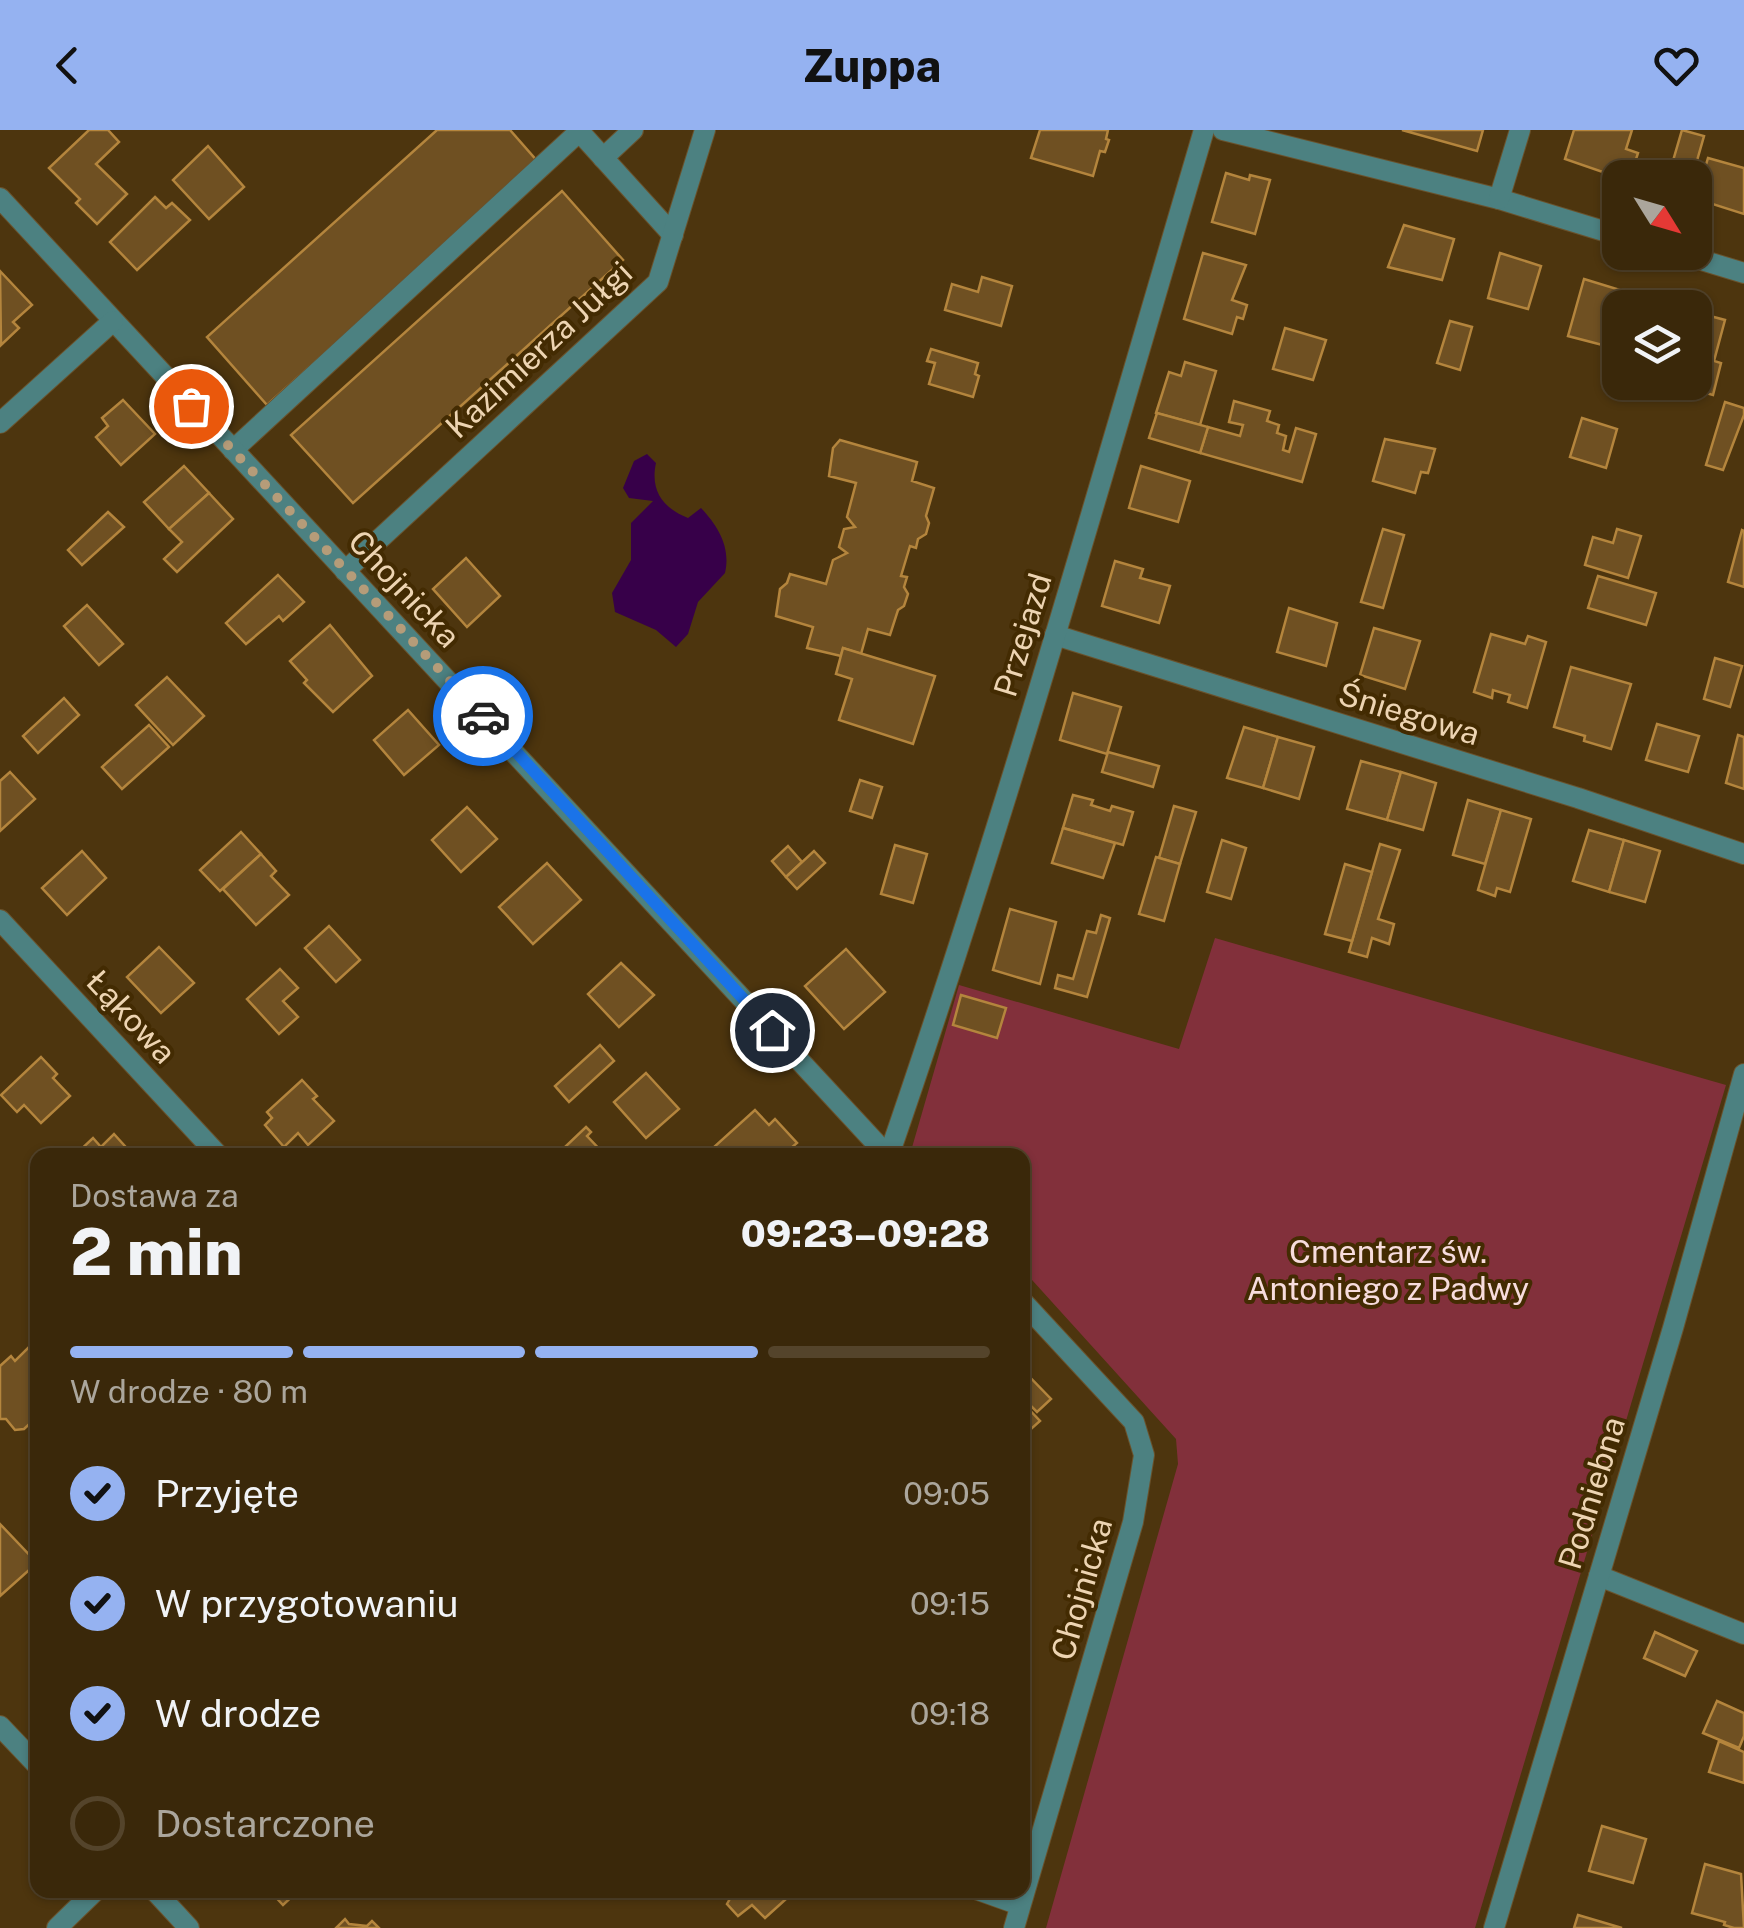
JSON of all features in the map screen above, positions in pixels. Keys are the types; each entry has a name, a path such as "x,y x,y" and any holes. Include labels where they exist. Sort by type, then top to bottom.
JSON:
{"street":[{"path":"604,158 634,130"},
{"name":"Kazimierza Jułgi","path":"345,571 658,282 705,130"},
{"name":"Przejazd","path":"890,1148 951,970 1055,635 1204,130"},
{"path":"1223,130 1499,199 1602,230"},
{"path":"1499,199 1520,130"},
{"path":"233,450 579,131 673,235"},
{"name":"Chojnicka","path":"0,198 881,1148"},
{"path":"1712,263 1744,273"},
{"path":"0,424 113,321"},
{"name":"Śniegowa","path":"1055,635 1578,798 1744,854"},
{"name":"Łąkowa","path":"0,920 212,1148"},
{"name":"Podniebna","path":"1494,1928 1744,1074"},
{"name":"Chojnicka","path":"1030,1310 1134,1422 1144,1455 1135,1513 1030,1871"},
{"path":"1599,1576 1744,1634"},
{"path":"0,1726 30,1758"},
{"path":"57,1928 88,1898"},
{"path":"161,1898 189,1928"},
{"path":"1000,1898 1020,1905"},
{"name":"Chojnicka","path":"1014,1928 1022,1898"}],"green space":[{"name":"Cmentarz św. Antoniego z Padwy","path":"1215,938 1726,1085 1475,1928 1046,1928 1178,1464 1176,1439 1030,1278 1030,1148 912,1148 959,985 1179,1049"}],"shaded area":[{"path":"647,454 656,463 655,482 665,504 688,518 701,508 725,546 725,573 698,602 688,634 676,647 656,630 615,612 612,593 631,560 631,523 653,501 629,498 623,488 634,461"}],"building":[{"path":"89,130 108,130 119,142 96,164 127,194 97,224 76,203 80,199 49,168"},
{"path":"437,130 510,130 538,162 267,405 207,337"},
{"path":"1040,130 1108,130 1109,140 1105,152 1100,151 1093,176 1031,158"},
{"path":"1402,130 1483,130 1477,151"},
{"path":"1574,130 1632,130 1626,149 1638,153 1636,160 1602,160 1602,172 1565,159"},
{"path":"1682,130 1704,136 1697,160 1673,160"},
{"path":"208,146 244,187 209,219 173,180"},
{"path":"1708,158 1744,168 1744,214 1712,204 1712,160"},
{"path":"1226,173 1249,180 1250,175 1270,180 1255,234 1212,222"},
{"path":"562,191 623,260 353,503 291,435"},
{"path":"155,197 166,208 172,203 190,220 137,270 110,242"},
{"path":"1404,225 1454,239 1442,280 1388,267"},
{"path":"1203,253 1246,265 1232,300 1247,305 1243,319 1237,317 1232,334 1184,319"},
{"path":"1500,253 1541,266 1528,309 1488,298"},
{"path":"0,271 32,305 13,322 19,328 1,345"},
{"path":"982,277 1012,286 1001,326 945,310 952,284 978,292"},
{"path":"1584,279 1620,290 1602,290 1602,345 1568,336"},
{"path":"1712,317 1725,320 1714,361 1721,363 1713,395"},
{"path":"1450,321 1472,327 1460,370 1437,363"},
{"path":"1285,328 1326,340 1313,380 1273,369"},
{"path":"931,349 978,363 973,397 929,384 935,363 927,361"},
{"path":"1185,362 1216,371 1200,425 1156,413 1169,372 1181,376"},
{"path":"123,400 155,434 121,465 96,437 108,426 102,418"},
{"path":"1234,401 1270,411 1267,421 1279,425 1277,433 1286,436 1283,450 1289,452 1296,428 1316,434 1302,482 1200,453 1208,427 1240,436 1243,425 1229,422"},
{"path":"1725,402 1744,408 1744,415 1723,470 1706,465"},
{"path":"1157,413 1208,427 1200,453 1149,438"},
{"path":"1582,418 1617,429 1606,468 1570,457"},
{"path":"1385,439 1435,449 1428,473 1421,472 1415,493 1373,481"},
{"path":"840,440 917,462 912,481 934,488 926,516 926,534 918,539 916,548 910,546 901,576 907,577 904,587 908,594 890,635 868,629 861,654 843,648 841,656 807,648 813,627 776,616 780,589 790,574 826,584 833,560 847,553 839,547 844,529 855,527 847,517 856,483 829,476 833,448"},
{"path":"184,466 209,493 169,529 144,502"},
{"path":"1141,466 1190,481 1178,522 1129,508"},
{"path":"209,493 233,519 177,572 164,559 182,542 169,529"},
{"path":"108,512 124,527 82,565 68,550"},
{"path":"1383,529 1404,535 1383,608 1361,602"},
{"path":"1617,529 1641,536 1628,578 1585,565 1593,537 1613,543"},
{"path":"1744,531 1744,587 1728,582"},
{"path":"466,558 500,596 467,627 433,589"},
{"path":"1115,561 1143,569 1140,578 1170,586 1159,623 1102,606"},
{"path":"278,575 304,602 283,621 279,616 246,644 226,623"},
{"path":"1598,576 1656,593 1646,625 1588,608"},
{"path":"87,605 123,644 99,665 64,626"},
{"path":"1289,608 1337,623 1326,666 1277,652"},
{"path":"330,625 372,676 333,712 304,683 307,680 290,661"},
{"path":"1374,628 1420,641 1405,689 1360,675"},
{"path":"1491,634 1525,644 1528,636 1546,642 1527,708 1508,702 1510,695 1493,690 1492,698 1474,692"},
{"path":"843,648 935,676 913,744 839,720 852,679 836,674"},
{"path":"1715,658 1742,666 1730,707 1704,699"},
{"path":"1571,667 1631,684 1611,749 1554,727"},
{"path":"167,677 204,716 173,745 136,705"},
{"path":"1073,693 1121,707 1107,754 1060,740"},
{"path":"64,698 79,715 38,753 23,736"},
{"path":"408,710 439,745 404,775 374,740"},
{"path":"1657,724 1699,736 1688,772 1646,760"},
{"path":"149,725 169,747 122,789 102,767"},
{"path":"1244,727 1278,737 1263,788 1227,778"},
{"path":"1738,735 1744,737 1744,789 1726,783"},
{"path":"1278,737 1314,747 1299,799 1263,788"},
{"path":"1108,752 1159,766 1153,787 1102,772"},
{"path":"1361,761 1401,772 1387,820 1347,809"},
{"path":"10,772 35,799 0,831 0,781"},
{"path":"1401,772 1436,783 1423,830 1387,820"},
{"path":"860,780 882,787 872,818 850,811"},
{"path":"1073,795 1093,800 1091,805 1110,811 1112,806 1133,812 1123,845 1063,828"},
{"path":"1468,800 1501,810 1485,864 1453,855"},
{"path":"1174,806 1196,812 1180,864 1159,858"},
{"path":"467,807 497,839 461,872 432,840"},
{"path":"1501,810 1531,819 1510,892 1497,888 1495,896 1478,890"},
{"path":"1063,828 1115,843 1103,878 1052,863"},
{"path":"1589,830 1624,840 1609,892 1573,881"},
{"path":"241,832 261,854 220,891 200,870"},
{"path":"1222,840 1246,848 1231,899 1207,892"},
{"path":"1624,840 1660,851 1645,902 1609,892"},
{"path":"1380,844 1400,850 1378,919 1394,924 1389,944 1372,938 1367,957 1349,952"},
{"path":"895,845 927,854 913,903 881,894"},
{"path":"788,846 802,862 786,877 772,861"},
{"path":"82,851 106,878 67,915 42,888"},
{"path":"814,851 825,863 797,889 786,877"},
{"path":"261,854 276,871 271,876 289,895 256,925 223,889"},
{"path":"1156,857 1180,864 1164,921 1139,914"},
{"path":"547,863 581,900 533,944 499,907"},
{"path":"1345,864 1372,872 1352,941 1325,934"},
{"path":"1010,909 1056,922 1040,984 993,970"},
{"path":"1101,915 1110,918 1087,997 1055,988 1058,975 1073,979 1087,931 1096,933"},
{"path":"329,926 360,960 336,982 305,948"},
{"path":"159,947 194,983 161,1013 127,977"},
{"path":"846,949 885,992 844,1029 805,986"},
{"path":"621,963 654,995 619,1027 588,994"},
{"path":"280,969 298,988 283,1001 298,1017 279,1034 247,999"},
{"path":"961,995 1006,1008 997,1038 953,1025"},
{"path":"600,1045 614,1061 569,1102 555,1086"},
{"path":"41,1057 70,1096 41,1123 24,1105 17,1112 1,1095"},
{"path":"646,1073 679,1109 646,1138 614,1102"},
{"path":"302,1080 317,1096 313,1099 334,1121 308,1145 298,1133 284,1147 265,1125 272,1118 267,1112"},
{"path":"755,1110 769,1125 775,1119 797,1143 791,1148 714,1147"},
{"path":"586,1127 591,1132 587,1136 598,1148 568,1148"},
{"path":"114,1134 127,1148 82,1148 93,1138 101,1147"},
{"path":"30,1350 30,1423 15,1430 6,1419 0,1419 0,1366 11,1356 15,1361"},
{"path":"1030,1377 1051,1399 1037,1412 1030,1405"},
{"path":"1030,1410 1040,1421 1030,1430"},
{"path":"0,1524 30,1556 30,1569 0,1596"},
{"path":"1655,1632 1697,1651 1685,1676 1644,1658"},
{"path":"1717,1701 1744,1713 1744,1736 1739,1748 1703,1733"},
{"path":"1719,1741 1744,1752 1744,1783 1709,1772"},
{"path":"1602,1826 1646,1839 1633,1883 1589,1871"},
{"path":"1705,1864 1741,1874 1744,1928 1692,1913"},
{"path":"730,1898 787,1898 765,1918 752,1905 738,1916 727,1904"},
{"path":"1578,1915 1622,1928 1574,1928"},
{"path":"345,1919 349,1924 367,1926 372,1921 379,1928 336,1928"}],"way so far":[{"path":"191,406 483,716"}],"route":[{"path":"483,716 772,1030"}]}
